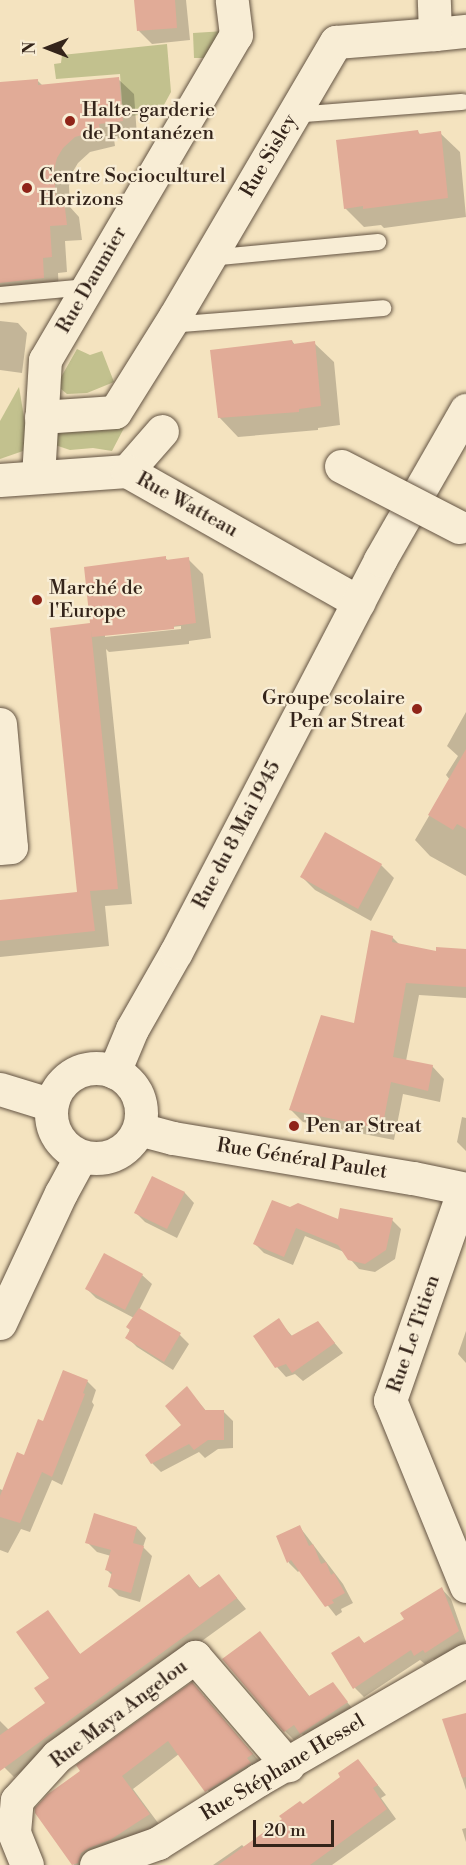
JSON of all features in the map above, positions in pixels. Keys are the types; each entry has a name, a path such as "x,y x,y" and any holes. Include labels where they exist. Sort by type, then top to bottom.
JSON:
{"street":[{"name":"Rue Daumier","path":"38,477 45,360 236,35 232,0"},
{"name":"Rue Sisley","path":"41,417 115,412 336,42 451,32 434,0"},
{"name":"Rue du 8 Mai 1945","path":"114,1072 132,1029 176,952 358,602 466,410"},
{"path":"127,471 162,431"},
{"path":"341,466 459,526"},
{"name":"Rue Watteau","path":"0,480 127,471 358,602"},
{"path":"0,724 11,847 0,848"},
{"path":"94,1068 114,1072 128,1081 138,1095 142,1112 139,1129 130,1144 115,1154 99,1159 81,1156 67,1148 57,1135 52,1120 52,1105 60,1086 75,1073 94,1068"},
{"path":"0,1089 52,1105"},
{"name":"Rue Général Paulet","path":"139,1129 173,1138 413,1178 465,1189"},
{"path":"0,1323 61,1192 81,1156"},
{"name":"Rue Le Titien","path":"465,1189 390,1400 465,1580"},
{"name":"Rue Maya Angelou","path":"27,1865 14,1832 17,1800 57,1756 195,1657 288,1765"},
{"name":"Rue Stéphane Hessel","path":"96,1865 158,1843 258,1780 288,1765 466,1660"}],"lane":[{"path":"293,115 463,102"},
{"path":"209,258 378,242"},
{"path":"0,294 88,287"},
{"path":"169,325 383,308"}],"shaded area":[{"path":"225,31 212,58 194,58 193,33"},
{"path":"167,44 171,92 159,114 123,116 120,74 56,79 54,64 61,63 62,55"},
{"path":"77,349 90,355 102,351 114,382 87,393 67,394 61,389 60,379"},
{"path":"19,387 26,429 23,451 0,459 0,421"},
{"path":"118,425 124,428 112,451 93,448 70,450 55,445 56,433"}],"building":[{"path":"134,0 175,0 177,28 137,31"},
{"name":"Centre Socioculturel Horizons","path":"119,77 123,121 99,124 100,130 75,137 63,148 57,158 54,170 56,201 64,200 67,225 50,226 52,257 43,258 44,278 0,283 0,82 38,79 38,85"},
{"path":"418,130 419,134 441,131 448,198 363,209 363,206 344,209 336,140"},
{"path":"292,340 293,344 315,341 321,406 299,409 299,412 218,418 210,350"},
{"path":"166,556 166,560 189,557 196,623 174,626 174,629 92,637 91,630 118,889 90,891 95,931 0,941 0,900 77,892 50,628 90,623 84,567"},
{"path":"466,749 466,829 457,824 453,830 428,815"},
{"path":"325,832 382,864 358,909 300,877"},
{"path":"371,930 393,936 392,942 436,951 436,947 466,949 466,987 406,983 393,1057 433,1065 428,1091 391,1082 382,1129 289,1110 321,1015 354,1023"},
{"path":"152,1176 185,1192 167,1229 134,1213"},
{"path":"272,1200 290,1207 298,1203 338,1219 340,1208 393,1218 386,1250 365,1264 348,1260 338,1245 296,1228 284,1257 253,1244"},
{"path":"104,1253 143,1274 125,1310 85,1289"},
{"path":"139,1308 181,1333 164,1362 125,1338 130,1330 126,1327"},
{"path":"279,1318 291,1336 318,1321 335,1343 292,1373 286,1364 275,1368 253,1336"},
{"path":"63,1370 88,1380 83,1393 85,1394 52,1477 42,1472 20,1523 0,1517 0,1496 17,1452 24,1455 38,1419 43,1421"},
{"path":"187,1386 205,1410 224,1410 224,1440 208,1440 194,1450 189,1444 151,1464 145,1455 181,1425 165,1406"},
{"path":"94,1513 137,1527 133,1543 144,1546 131,1593 108,1587 112,1572 105,1570 111,1550 85,1543"},
{"path":"300,1525 309,1546 313,1544 321,1564 326,1562 331,1575 334,1573 345,1593 332,1600 334,1603 325,1607 291,1560 287,1563 276,1536"},
{"path":"189,1574 199,1588 219,1574 237,1598 0,1771 0,1735 45,1703 34,1688 49,1678 16,1632 48,1610 80,1654"},
{"path":"442,1587 459,1631 425,1653 423,1650 414,1656 411,1650 353,1689 331,1653 359,1636 364,1643 404,1619 400,1613"},
{"path":"260,1631 309,1696 333,1682 348,1702 300,1734 294,1725 284,1732 222,1659"},
{"path":"192,1682 253,1754 247,1758 251,1763 205,1792 168,1741 122,1776 150,1814 110,1840 81,1853 78,1863 72,1865 35,1813 35,1808 48,1794 80,1771 76,1765"},
{"path":"466,1713 466,1777 462,1778 442,1719"},
{"path":"358,1759 378,1785 373,1788 387,1809 310,1865 218,1865 282,1819 279,1816 300,1801 303,1804 340,1777 338,1773"}],"place":[{"name":"Halte-garderie de Pontanézen","path":"70,121"},
{"name":"Centre Socioculturel Horizons","path":"27,188"},
{"name":"Marché de l'Europe","path":"37,600"},
{"name":"Groupe scolaire Pen ar Streat","path":"417,709"},
{"name":"Pen ar Streat","path":"294,1126"}]}
